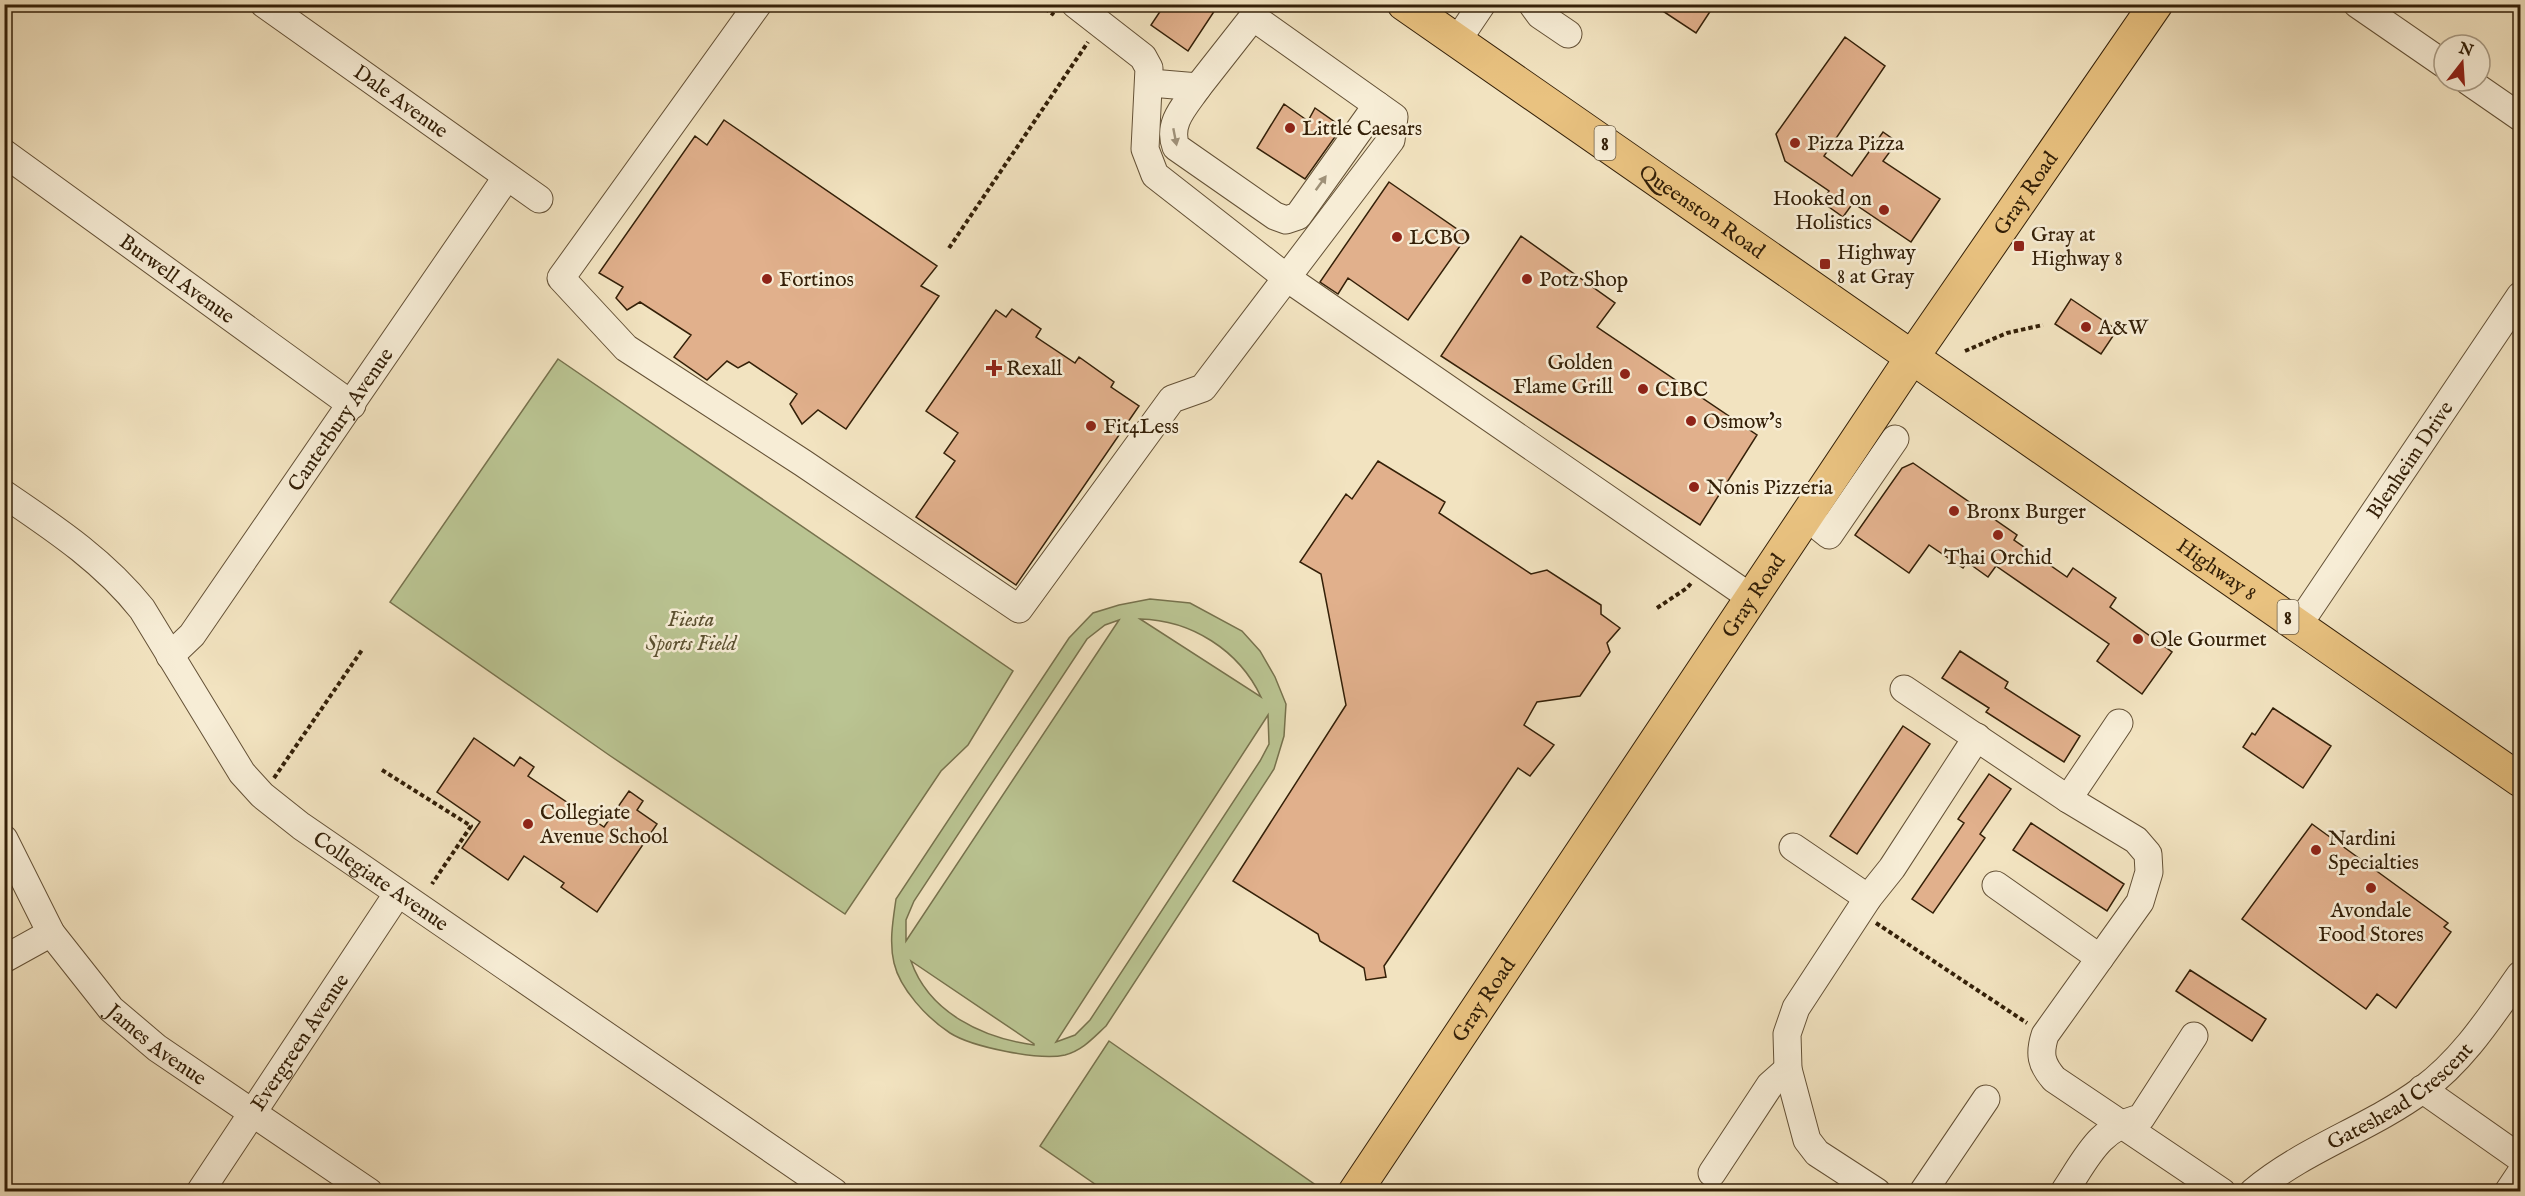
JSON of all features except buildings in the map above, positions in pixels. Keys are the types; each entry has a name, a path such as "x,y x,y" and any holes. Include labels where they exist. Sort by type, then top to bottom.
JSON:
{"main road":[{"name":"Queenston Road","path":"1404,4 1911,359"},
{"name":"Gray Road","path":"1355,1191 1753,599 1827,534 1911,359 2156,4"},
{"name":"Highway 8","path":"1911,359 2299,624 2520,780"}],"street":[{"name":"Dale Avenue","path":"264,4 506,178 539,199"},
{"path":"758,4 561,278 626,348 803,463 1019,609 1172,399 1203,388 1391,140 1394,117 1253,17 1198,87 1173,125 1172,137 1176,147 1275,216 1287,220 1298,216 1377,105"},
{"path":"1075,4 1143,57 1149,68 1151,83 1145,149 1155,175 1287,278 1753,599"},
{"path":"1457,41 1482,4"},
{"path":"1532,4 1540,15 1568,34"},
{"path":"2357,4 2432,56"},
{"path":"1151,83 1198,87"},
{"path":"2485,93 2520,117"},
{"name":"Burwell Avenue","path":"4,153 352,405"},
{"name":"Canterbury Avenue","path":"170,656 192,635 506,178"},
{"name":"Blenheim Drive","path":"2299,624 2520,296"},
{"path":"1827,534 1895,439"},
{"name":"Collegiate Avenue","path":"4,494 101,564 142,609 242,773 262,795 294,821 834,1191"},
{"path":"1905,689 2068,800 2136,840 2148,854 2150,873 2140,902 2044,1035 2040,1050 2044,1067 2054,1079 2222,1191"},
{"path":"2068,800 2119,723"},
{"path":"1877,1191 1817,1153 1807,1140 1788,1069 1787,1034 1796,1008 1864,905 1892,868 1977,737"},
{"name":"James Avenue","path":"4,839 51,933 111,1009 157,1048 369,1191"},
{"path":"1792,847 1864,905"},
{"path":"1996,885 2100,958"},
{"name":"Evergreen Avenue","path":"200,1191 398,893"},
{"path":"4,959 51,933"},
{"name":"Gateshead Crescent","path":"2253,1191 2289,1165 2422,1089 2449,1067 2475,1039 2520,975"},
{"path":"2064,1191 2100,1138 2121,1123 2140,1118 2194,1036"},
{"path":"1712,1173 1770,1085 1788,1069"},
{"path":"2422,1089 2520,1158"},
{"path":"1923,1191 1986,1099"},
{"path":"2508,1191 2520,1174"}],"path":[{"path":"949,248 1100,24"},
{"path":"1965,351 2007,333 2043,325"},
{"path":"1657,608 1687,588 1704,564"},
{"path":"262,795 362,650"},
{"path":"382,770 471,826 432,884"},
{"path":"1864,905 2044,1035"}],"green space":[{"name":"Fiesta Sports Field","path":"558,359 1013,671 968,745 941,771 845,914 609,755 390,602"},
{"path":"1150,599 1190,603 1242,631 1260,651 1275,677 1286,704 1284,736 1274,769 1106,1026 1082,1047 1065,1055 1040,1056 989,1048 950,1033 932,1019 908,993 894,963 892,931 896,899 1069,638 1093,613","holes":["1140,619 1177,625 1211,641 1240,665 1252,680 1261,697","1119,620 906,941 906,920 914,901 1087,639 1105,625","1268,715 1269,744 1260,761 1090,1020 1075,1035 1056,1042","911,961 1034,1045 996,1036 960,1020 944,1009 919,979"]},
{"path":"1109,1041 1320,1188 1318,1191 1105,1191 1040,1146"}],"place":[{"name":"Little Caesars","path":"1290,128"},
{"name":"Pizza Pizza","path":"1795,143"},
{"name":"Hooked on Holistics","path":"1884,210"},
{"name":"LCBO","path":"1397,237"},
{"name":"Gray at Highway 8","path":"2019,246"},
{"name":"Highway 8 at Gray","path":"1825,264"},
{"name":"Fortinos","path":"767,279"},
{"name":"Potz Shop","path":"1527,279"},
{"name":"A&W","path":"2086,327"},
{"name":"Rexall","path":"994,368"},
{"name":"Golden Flame Grill","path":"1625,374"},
{"name":"CIBC","path":"1643,389"},
{"name":"Osmow's","path":"1691,421"},
{"name":"Fit4Less","path":"1091,426"},
{"name":"Nonis Pizzeria","path":"1694,487"},
{"name":"Bronx Burger","path":"1954,511"},
{"name":"Thai Orchid","path":"1998,535"},
{"name":"Ole Gourmet","path":"2138,639"},
{"name":"Collegiate Avenue School","path":"528,824"},
{"name":"Nardini Specialties","path":"2316,850"},
{"name":"Avondale Food Stores","path":"2371,888"}]}
